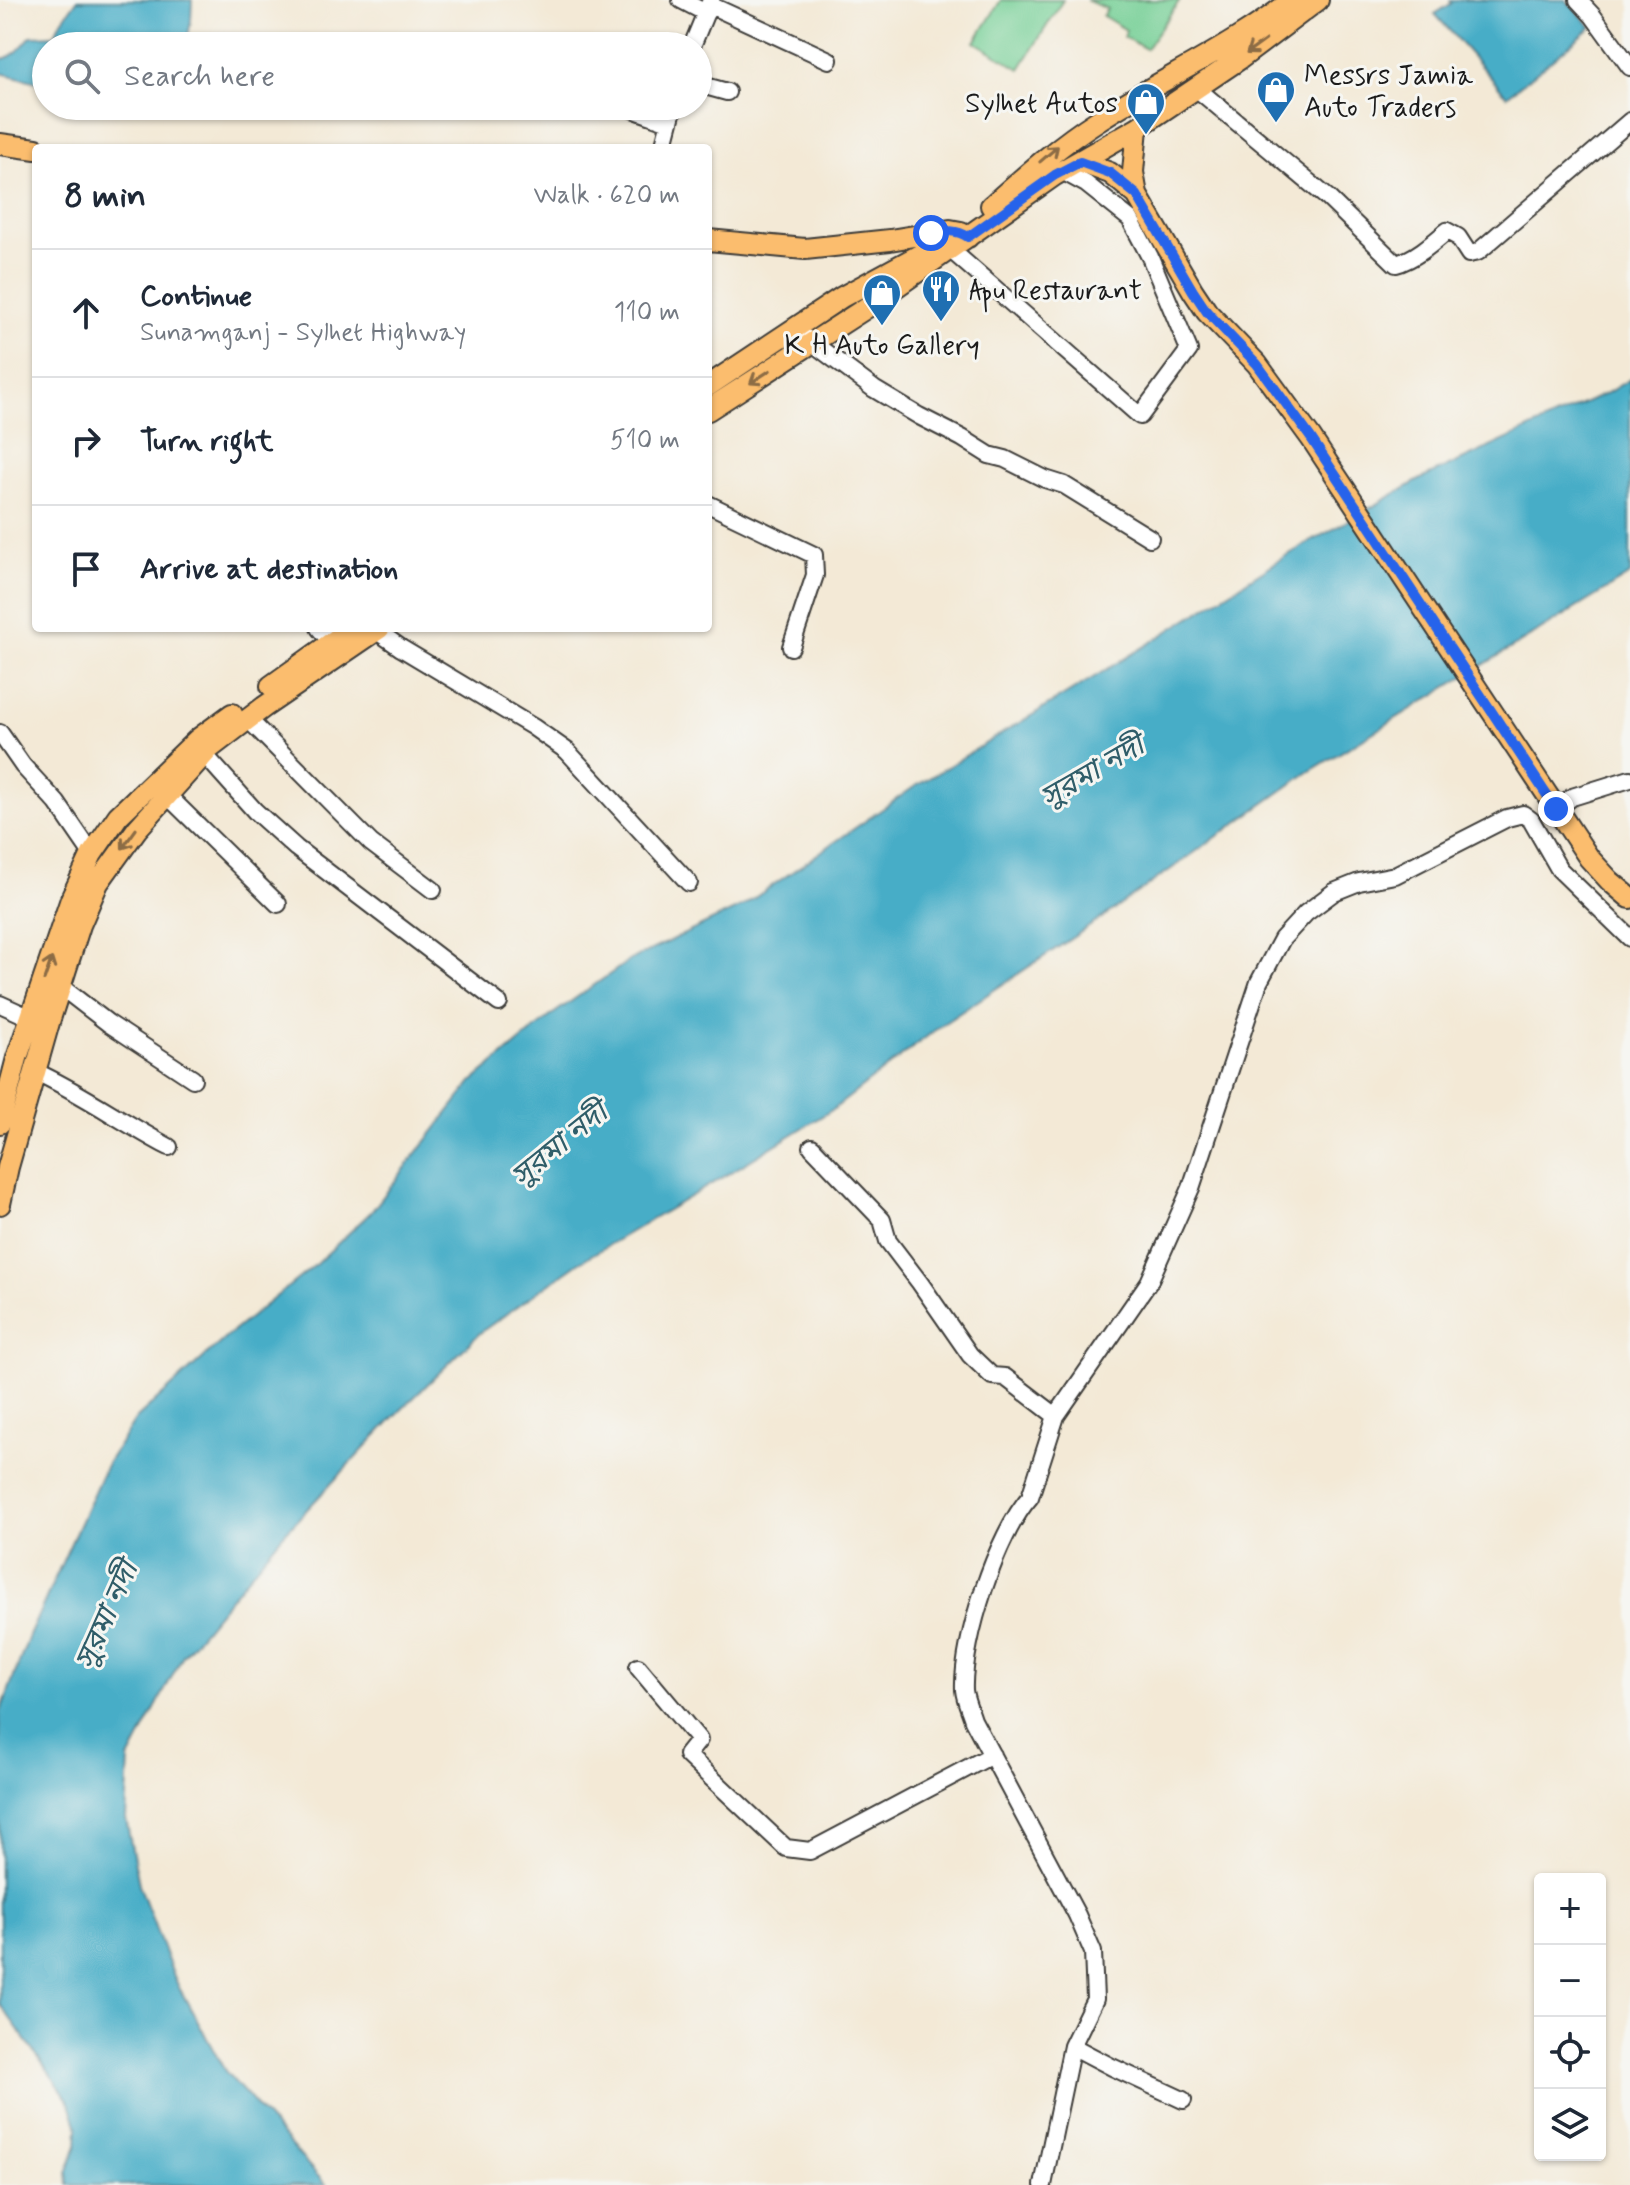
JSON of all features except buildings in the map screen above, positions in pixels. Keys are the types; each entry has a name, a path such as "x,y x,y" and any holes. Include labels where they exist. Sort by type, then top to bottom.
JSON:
{"main road":[{"path":"712,383 842,297 960,240 1059,146 1260,24 1292,0"},
{"path":"712,407 812,344 1071,166 1137,128 1241,58 1318,0"},
{"path":"1100,119 1113,142"},
{"path":"1137,128 1133,172 1137,195 1193,291 1207,312 1257,364 1311,438 1589,858 1630,898"},
{"path":"0,144 32,148"},
{"path":"1071,166 1110,173 1137,195"},
{"path":"712,240 805,249 950,230 960,240"},
{"path":"842,297 854,315"},
{"path":"0,1204 34,1071 80,925 98,883 137,829 204,754 248,719 374,632"},
{"path":"0,1123 6,1075 31,1018 71,899 92,854 118,816 198,739 325,635"}],"street":[{"path":"681,0 709,6 829,60"},
{"path":"1578,0 1630,67"},
{"path":"698,32 709,6"},
{"path":"712,88 727,92"},
{"path":"1196,88 1328,198 1396,264 1426,248 1447,231 1458,237 1469,254 1478,252 1630,121"},
{"path":"664,144 670,120"},
{"path":"960,240 1140,416 1189,350 1150,257 1130,219 1086,184 1071,166"},
{"path":"796,328 812,344 874,389 919,416 989,455 1064,485 1150,538"},
{"path":"712,506 814,555 815,575 791,647"},
{"path":"382,632 401,648 533,727 567,751 689,883"},
{"path":"248,719 371,843 433,890"},
{"path":"0,733 23,766 57,803 92,854"},
{"path":"204,754 255,811 296,848 499,1003"},
{"path":"1556,809 1572,797 1630,779"},
{"path":"167,795 278,904"},
{"path":"1043,2185 1072,2046 1095,1999 1093,1952 1077,1915 973,1720 964,1693 965,1665 976,1611 996,1557 1030,1497 1056,1416 1149,1282 1191,1188 1259,982 1282,939 1306,913 1334,892 1359,882 1395,875 1507,818 1523,814 1531,820 1559,869 1630,938"},
{"path":"60,986 108,1023 193,1079"},
{"path":"0,1004 31,1018"},
{"path":"34,1071 169,1147"},
{"path":"812,1147 882,1220 888,1241 970,1355 992,1376 1005,1377 1056,1416"},
{"path":"638,1667 699,1740 687,1755 786,1848 810,1851 992,1755"},
{"path":"1072,2046 1183,2100"}],"green space":[{"path":"1001,0 1063,0 1020,69 975,42"},
{"path":"1086,0 1180,0 1146,49 1124,37 1126,30 1103,16 1107,9"}],"water":[{"path":"77,0 192,0 189,32 56,32"},
{"path":"1450,0 1566,0 1592,27 1507,96 1435,14 1452,3"},
{"path":"31,36 32,81 0,73 0,59 13,54"},
{"name":"সুরমা নদী","path":"1630,379 1630,575 1307,773 1099,920 943,1024 835,1108 578,1263 481,1332 395,1416 281,1537 183,1655 129,1759 126,1819 139,1884 176,1982 225,2071 326,2185 68,2185 67,2173 77,2145 78,2127 68,2099 0,2004 0,1714 29,1636 106,1465 136,1419 232,1332 314,1266 371,1212 472,1082 553,1014 630,960 743,906 911,789 1284,557 1423,478 1607,393"}],"place":[{"name":"Messrs Jamia Auto Traders","path":"1276,124"},
{"name":"Sylhet Autos","path":"1146,136"},
{"name":"Apu Restaurant","path":"941,323"},
{"name":"K H Auto Gallery","path":"882,327"}],"route":[{"path":"931,233 950,230 968,237 1055,175 1080,162 1110,173 1124,183 1137,195 1207,312 1257,364 1311,438 1556,809"}]}
